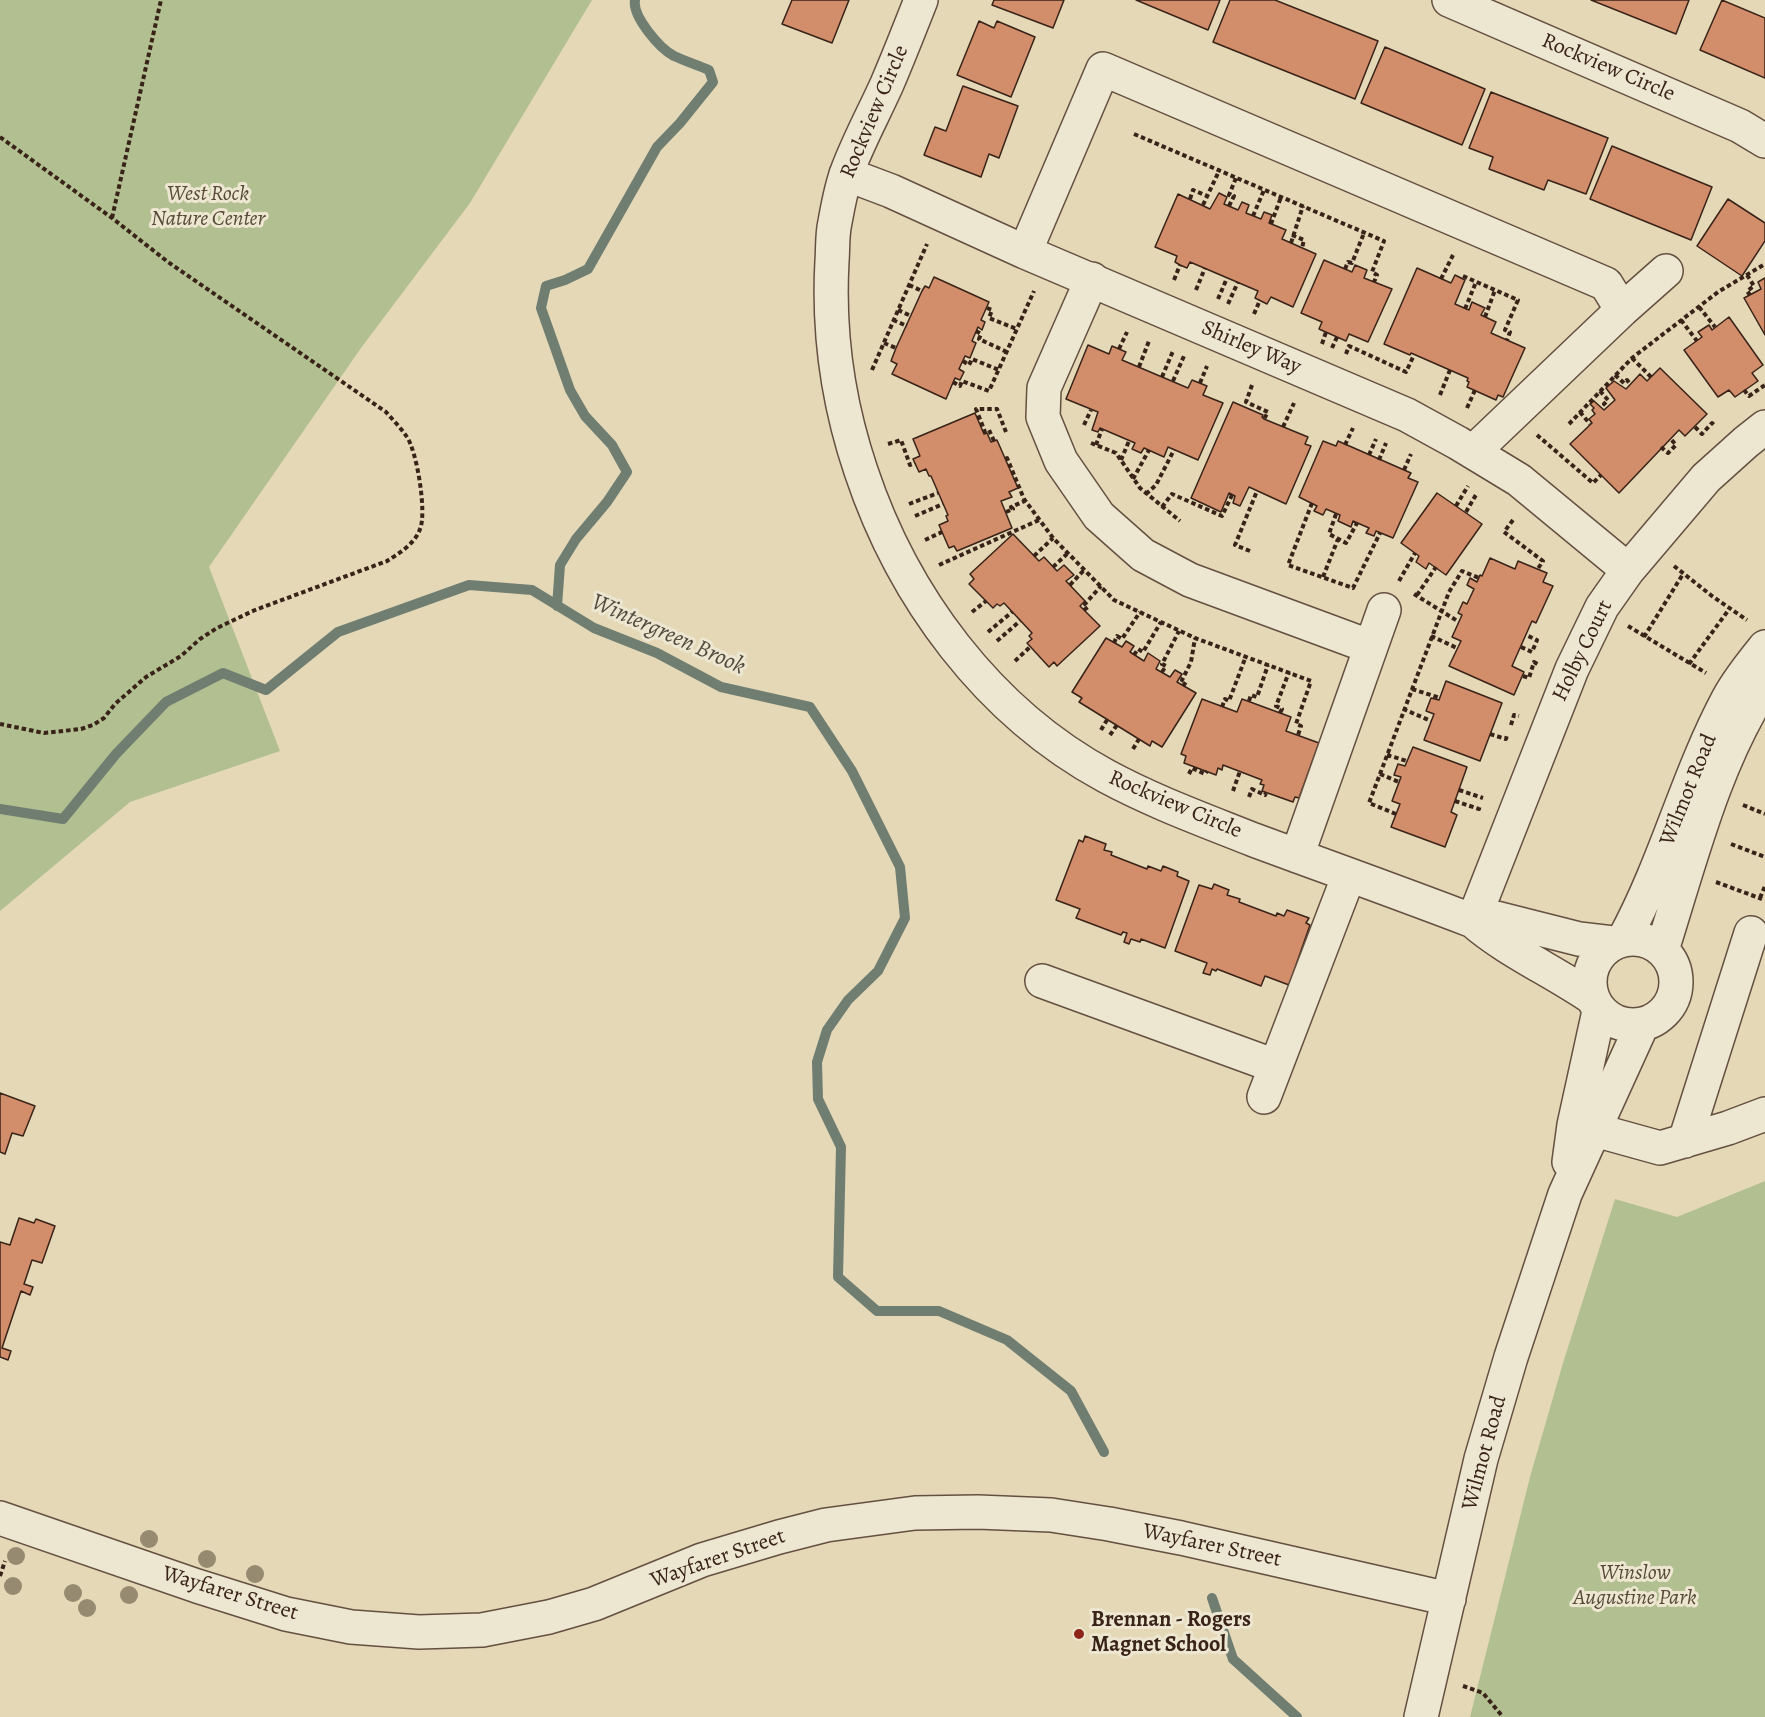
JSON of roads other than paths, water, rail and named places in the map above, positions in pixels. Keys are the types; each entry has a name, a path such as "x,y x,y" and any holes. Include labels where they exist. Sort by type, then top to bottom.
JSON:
{"street":[{"name":"Rockview Circle","path":"921,0 888,82 846,174 834,226 830,291 838,384 849,435 869,496 895,556 927,608 972,668 1008,706 1103,775 1161,804 1473,921 1486,933 1565,979 1595,1004"},
{"name":"Rockview Circle","path":"1449,0 1740,126 1765,141"},
{"path":"1025,252 1102,69 1606,285 1622,310"},
{"name":"Shirley Way","path":"846,174 891,191 1025,252 1407,416 1519,480 1628,570"},
{"path":"1473,452 1666,271"},
{"path":"1092,279 1044,388 1043,417 1061,461 1100,516 1143,555 1190,580 1371,647"},
{"name":"Holby Court","path":"1473,921 1572,669 1602,607 1628,570 1706,478 1765,427"},
{"path":"1297,856 1371,647 1396,594"},
{"name":"Wilmot Road","path":"1618,941 1643,904 1700,758 1757,634"},
{"name":"Wilmot Road","path":"1662,950 1722,768 1751,707 1765,685"},
{"path":"1264,1097 1349,875"},
{"name":"Rockview Circle","path":"1473,921 1496,918 1579,939 1618,941"},
{"path":"1684,1141 1751,933"},
{"path":"1638,939 1651,942 1662,950 1673,965 1677,984 1671,1002 1659,1017 1642,1025 1619,1023 1595,1004 1589,976 1597,957 1618,941 1638,939"},
{"path":"1042,981 1275,1066"},
{"name":"Wilmot Road","path":"1565,1194 1574,1125 1595,1004"},
{"name":"Wilmot Road","path":"1421,1717 1481,1459 1511,1357 1565,1194 1642,1025"},
{"path":"1595,1130 1660,1148 1728,1128 1765,1114"},
{"name":"Wayfarer Street","path":"0,1518 286,1614 351,1628 419,1632 482,1630 549,1617 603,1600 702,1560 779,1537 826,1525 915,1513 978,1512 1051,1515 1109,1524 1181,1538 1449,1599"}],"waterway":[{"path":"557,606 560,565 576,539 607,502 627,472 612,445 585,416 570,390 541,308 546,286 588,269 657,147 713,82 709,70 674,56 654,39 642,23 635,7 635,0"},
{"name":"Wintergreen Brook","path":"0,809 63,819 116,754 166,702 223,673 266,690 338,632 469,585 532,590 594,628 657,653 721,687 810,707 852,771 900,867 905,918 878,971 848,1000 827,1030 817,1062 818,1099 841,1147 838,1277 877,1311 939,1311 1007,1340 1071,1391 1104,1452"},
{"name":"Wintergreen Brook","path":"1212,1598 1233,1659 1297,1717"}],"place":[{"name":"Brennan - Rogers Magnet School","path":"1079,1634"}],"park label":[{"name":"West Rock Nature Center","path":"208,208"},
{"name":"Winslow Augustine Park","path":"1635,1586"}]}
